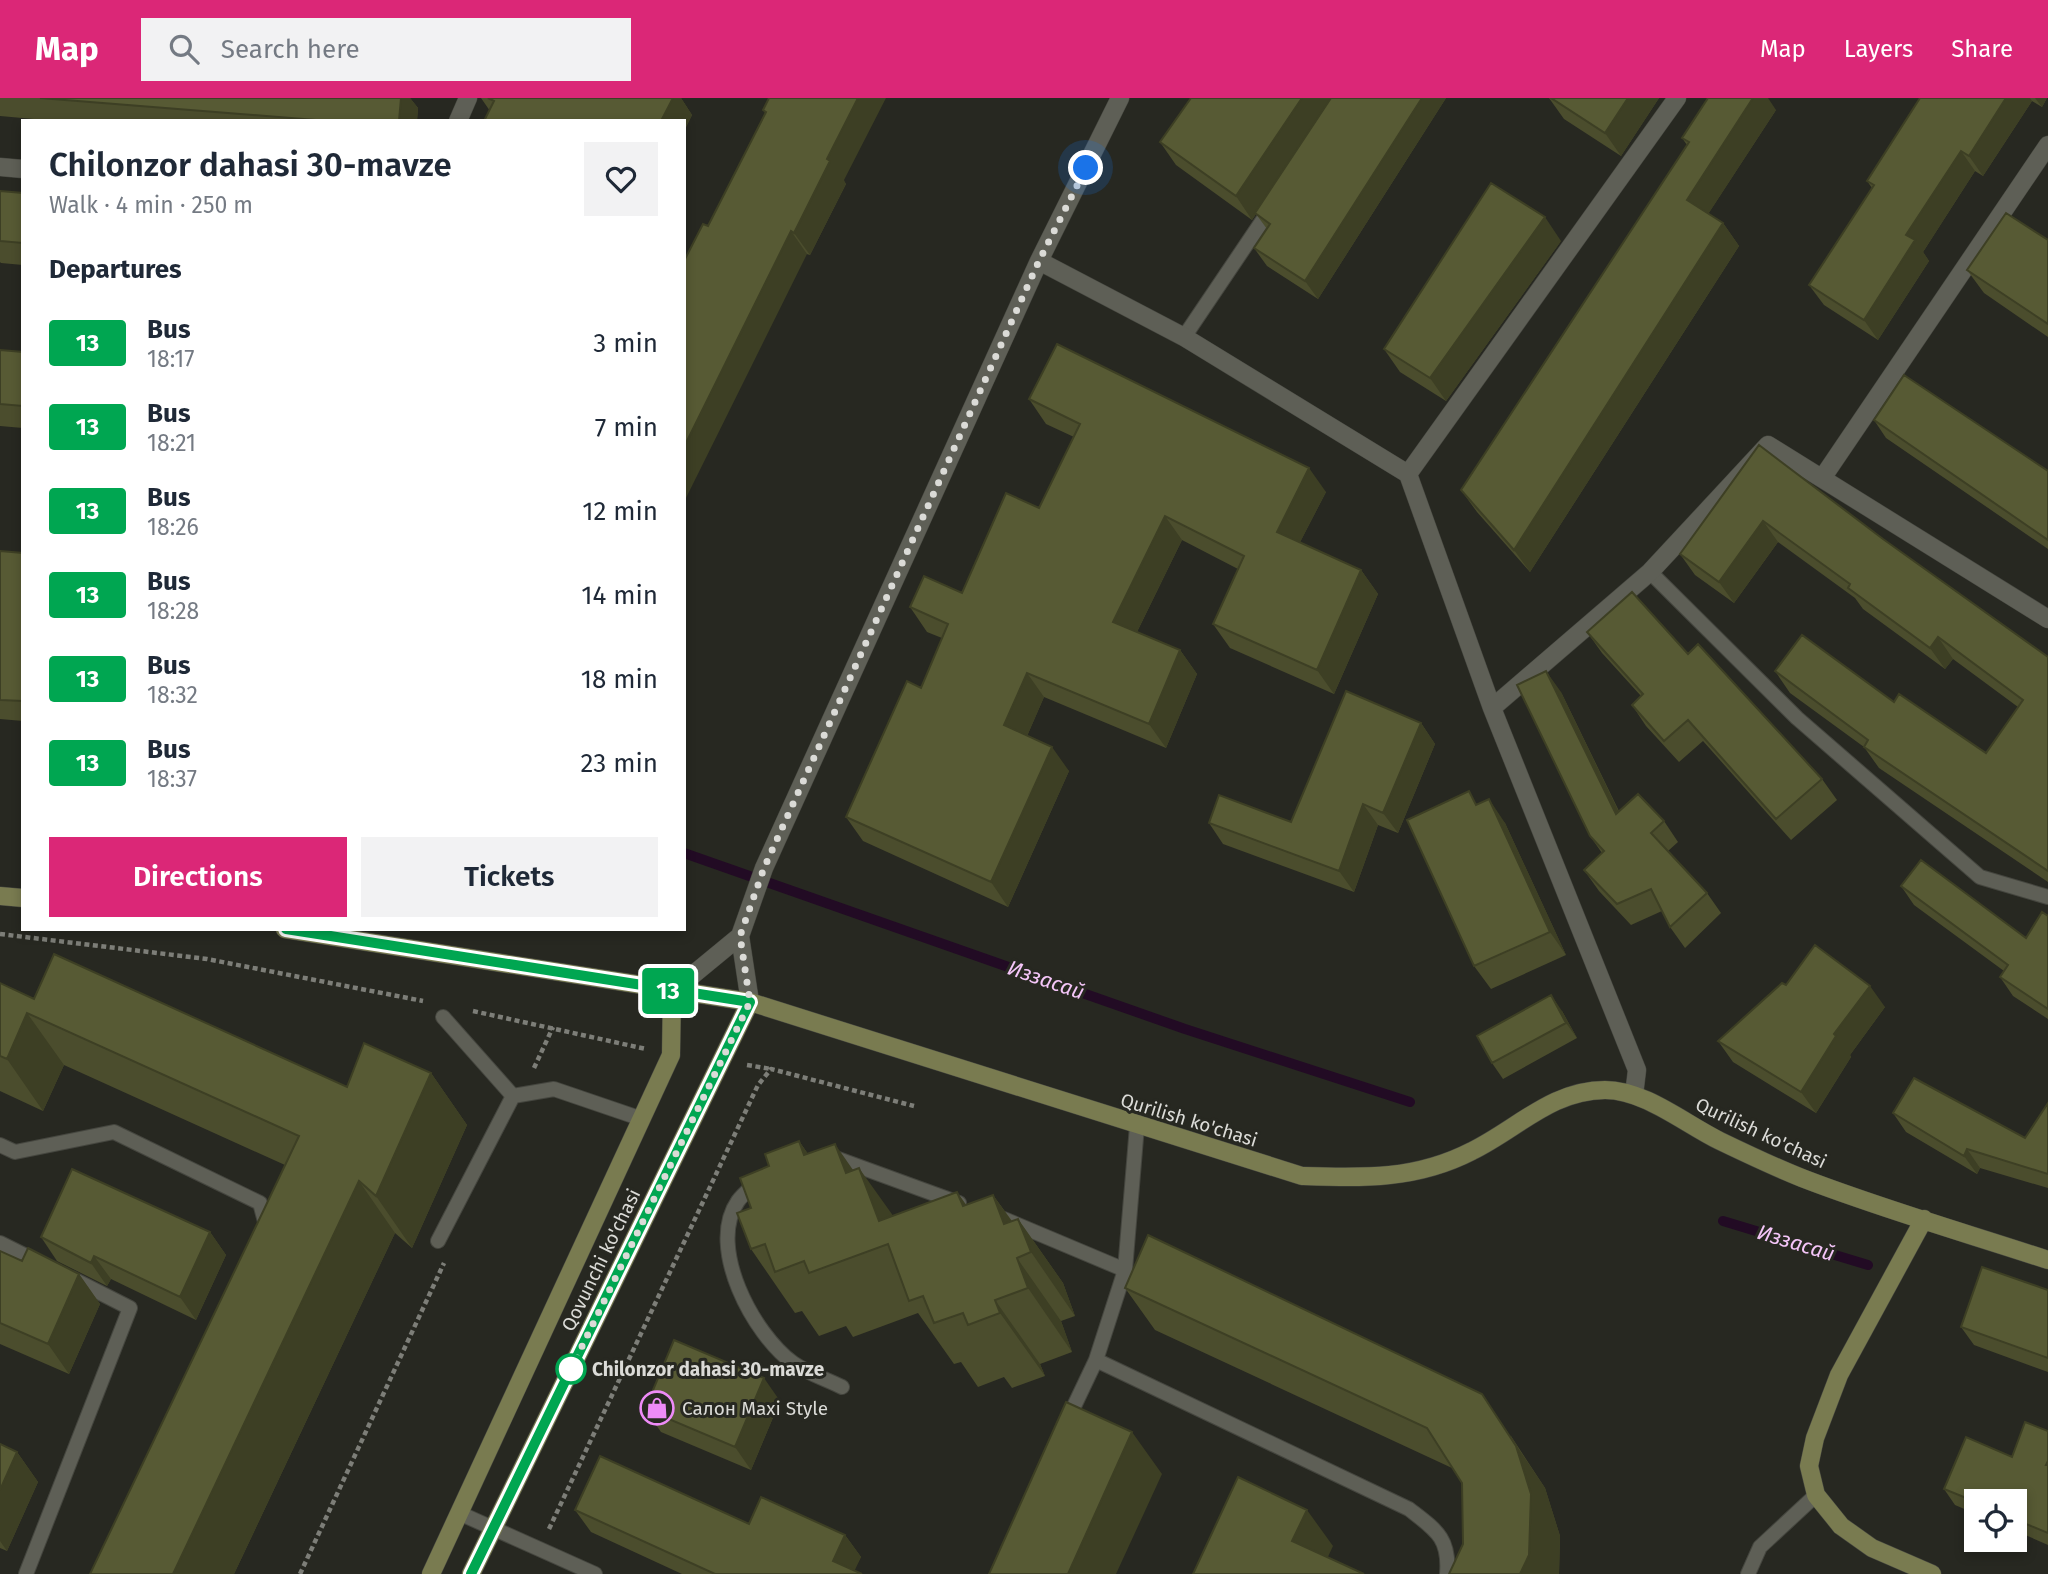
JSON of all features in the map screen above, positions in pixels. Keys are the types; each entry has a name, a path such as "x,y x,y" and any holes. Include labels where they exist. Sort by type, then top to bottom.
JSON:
{"street":[{"path":"459,119 468,98"},
{"path":"750,1002 740,936 764,868 1039,261 1120,98"},
{"path":"1408,474 1677,98"},
{"path":"1823,477 2048,145"},
{"path":"0,167 21,169"},
{"path":"1039,261 1184,337 1408,474 1492,708 1637,1070 1634,1095"},
{"path":"1492,708 1650,572 1768,444 2048,619"},
{"path":"0,896 21,898"},
{"name":"Qurilish ko'chasi","path":"297,931 672,992 750,1002 1302,1176 1374,1179 1406,1175 1470,1152 1544,1106 1573,1093 1606,1090 1634,1095 1761,1161 1802,1178 2048,1260"},
{"path":"672,992 740,936"},
{"name":"Qovunchi ko'chasi","path":"431,1574 671,1055 672,992"},
{"name":"Qovunchi ko'chasi","path":"471,1574 750,1002"},
{"path":"1924,1219 1839,1375 1811,1452 1809,1466 1816,1494 1841,1526 1872,1548 1932,1574"}],"lane":[{"path":"1184,337 1276,201"},
{"path":"1650,572 1797,718 1980,877 2048,897"},
{"path":"443,1017 513,1096"},
{"path":"513,1096 554,1089 642,1119"},
{"path":"438,1241 513,1096"},
{"path":"1062,1431 1096,1360 1125,1270 1137,1126"},
{"path":"0,1145 15,1152 114,1132 260,1203 268,1235 262,1247"},
{"path":"815,1155 826,1154 970,1207"},
{"path":"764,1175 737,1203 728,1236 737,1289 758,1328 793,1363 842,1387"},
{"path":"994,1215 1125,1270"},
{"path":"0,1243 130,1308 26,1574"},
{"path":"1096,1360 1409,1509 1438,1532 1448,1553 1447,1574"},
{"path":"1748,1574 1760,1548 1816,1494"},
{"path":"459,1513 595,1574"}],"path":[{"path":"0,934 207,959 433,1003"},
{"path":"460,1009 641,1048"},
{"path":"530,1077 553,1027"},
{"path":"745,1065 771,1069 914,1106"},
{"path":"540,1549 758,1085 771,1069"},
{"path":"300,1574 450,1251"}],"building":[{"path":"40,98 401,98 399,119 303,119"},
{"path":"488,98 673,98 662,119 485,119 494,101"},
{"path":"769,98 858,98 827,159 830,161 794,233 791,231 686,443 686,257 703,224 708,226 766,112 763,110"},
{"path":"1191,98 1302,98 1236,196 1160,142"},
{"path":"1331,98 1422,98 1305,281 1254,248 1270,224 1255,213"},
{"path":"1551,98 1628,98 1605,133"},
{"path":"1708,98 1753,98 1687,200 1723,223 1514,550 1461,490 1689,142 1682,138"},
{"path":"1920,98 2006,98 1969,156 1961,151 1906,235 1915,240 1864,320 1809,285 1874,185 1867,181"},
{"path":"1491,183 1545,217 1430,378 1384,349"},
{"path":"0,191 21,193 21,243 0,241"},
{"path":"2006,213 2048,240 2048,324 1967,270"},
{"path":"1057,344 1309,468 1277,532 1361,570 1317,670 1213,624 1244,556 1165,516 1113,622 1180,650 1149,724 1027,673 1004,725 1052,747 991,882 846,817 907,681 921,688 948,624 910,607 924,576 962,593 1006,493 1039,508 1080,424 1029,399"},
{"path":"0,350 21,352 21,406 0,404"},
{"path":"1904,375 2048,471 2048,540 1874,420"},
{"path":"1759,445 1883,539 2048,657 2048,871 1864,747 1868,740 1775,671 1802,635 1894,702 1899,694 1986,753 2023,700 1938,637 1930,648 1848,588 1850,584 1763,521 1719,582 1680,554"},
{"path":"0,551 21,553 21,701 0,700"},
{"path":"1632,592 1688,654 1698,644 1822,779 1776,819 1688,720 1664,741 1632,705 1643,694 1587,632"},
{"path":"1546,671 1616,814 1638,794 1664,821 1651,833 1707,893 1670,927 1651,889 1617,904 1584,870 1604,851 1590,836 1517,685"},
{"path":"1346,691 1421,723 1383,813 1363,804 1339,871 1209,823 1219,795 1291,822"},
{"path":"1469,791 1476,805 1489,799 1550,932 1474,966 1407,820"},
{"path":"1921,860 2026,938 2042,912 2048,916 2048,1009 2000,977 2008,965 1901,886"},
{"path":"1815,945 1870,986 1834,1034 1836,1036 1801,1092 1718,1041 1782,983 1786,985"},
{"path":"54,954 347,1087 364,1043 431,1073 376,1196 359,1181 173,1574 90,1574 299,1136 27,1013 7,1059 0,1056 0,983 34,999"},
{"path":"1551,995 1566,1023 1492,1063 1477,1036"},
{"path":"1914,1078 2025,1138 2048,1103 2048,1174 1967,1149 1964,1156 1893,1113"},
{"path":"799,1141 804,1155 835,1144 846,1173 859,1168 879,1221 957,1192 963,1206 993,1195 1004,1224 1018,1219 1031,1252 1017,1258 1028,1288 995,1300 1000,1313 968,1325 963,1313 934,1323 923,1296 909,1301 888,1244 809,1273 804,1261 775,1272 765,1244 751,1249 737,1213 751,1208 740,1178 769,1166 765,1154"},
{"path":"72,1169 210,1232 180,1297 94,1256 91,1263 41,1237"},
{"path":"1148,1235 1482,1394 1516,1446 1531,1494 1529,1555 1520,1574 1449,1574 1463,1544 1462,1483 1427,1428 1125,1288"},
{"path":"28,1248 79,1274 48,1344 0,1323 0,1251 22,1261"},
{"path":"1982,1267 2048,1290 2048,1358 1961,1327"},
{"path":"674,1340 764,1378 735,1447 645,1409"},
{"path":"1066,1402 1132,1432 1068,1574 989,1574"},
{"path":"2025,1422 2048,1431 2048,1533 2027,1524 2027,1489 1964,1489 1964,1497 1944,1489 1966,1437 2012,1457"},
{"path":"0,1444 17,1452 0,1490"},
{"path":"600,1456 749,1524 761,1497 845,1535 833,1561 862,1574 715,1574 575,1510"},
{"path":"1238,1477 1307,1510 1292,1541 1364,1574 1193,1574"}],"waterway":[{"name":"Иззасай","path":"686,854 1185,1029 1410,1102"},
{"name":"Иззасай","path":"1723,1221 1868,1265"}],"bus line":[{"name":"13","path":"298,931 672,992 750,1002 471,1574"}],"place":[{"name":"Chilonzor dahasi 30-mavze","path":"571,1369"},
{"name":"Салон Maxi Style","path":"657,1408"}],"route":[{"path":"571,1369 750,1002 740,936 764,868 1039,261 1086,168"}]}
